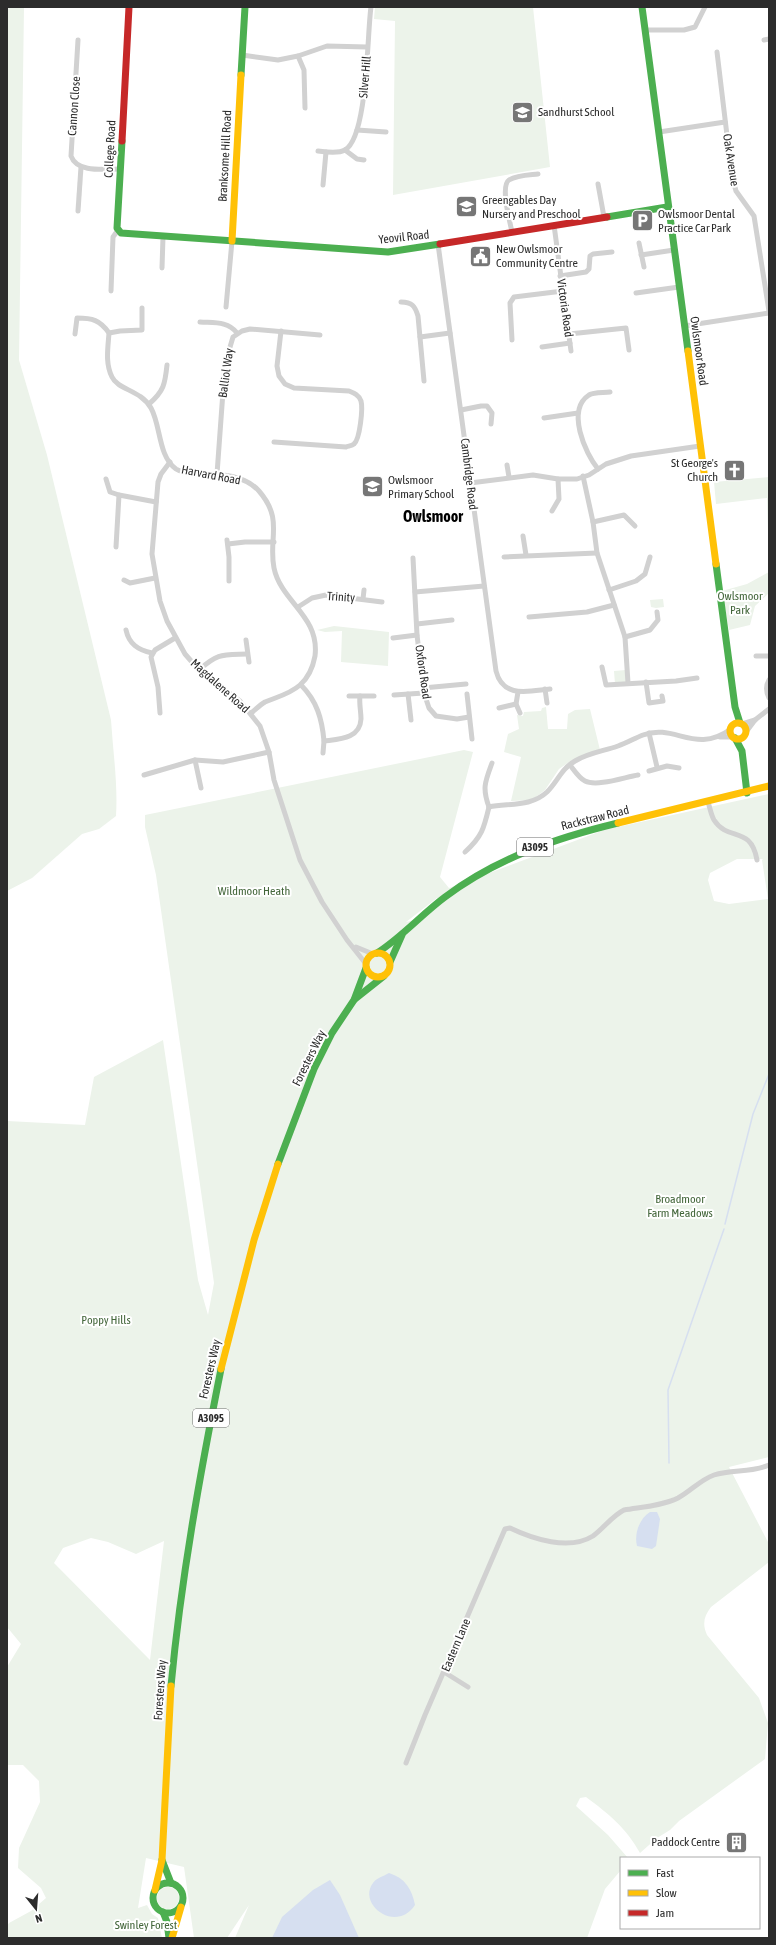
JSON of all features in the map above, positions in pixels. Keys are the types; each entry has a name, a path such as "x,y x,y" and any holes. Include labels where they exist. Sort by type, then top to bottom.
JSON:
{"street":[{"name":"College Road","path":"111,291 113,238 118,230 116,228 128,7"},
{"name":"Branksome Hill Road","path":"226,307 232,241 245,7"},
{"path":"367,47 371,7"},
{"name":"Owlsmoor Road","path":"642,7 659,132 667,207 735,707 741,723"},
{"path":"645,30 684,30 695,27 705,7"},
{"name":"Cannon Close","path":"78,40 71,156 73,162 81,167"},
{"name":"Silver Hill","path":"242,55 278,60 298,56 333,45 367,47 367,83 357,130 345,150"},
{"name":"Oak Avenue","path":"717,52 734,184 736,191 754,216 769,312"},
{"path":"298,56 304,70 305,108"},
{"name":"Oak Avenue","path":"659,132 725,122"},
{"path":"357,130 386,132"},
{"path":"318,151 326,152 345,150 357,159 364,160"},
{"path":"323,185 326,152"},
{"path":"78,211 81,167 120,170"},
{"path":"512,232 504,190 507,182 511,179 538,174"},
{"path":"598,184 604,217"},
{"name":"Yeovil Road","path":"118,230 124,234 388,252 667,207"},
{"name":"Victoria Road","path":"554,225 571,351"},
{"path":"162,268 163,237"},
{"path":"639,243 644,267"},
{"name":"Cambridge Road","path":"438,244 497,677 505,686 518,692"},
{"path":"641,255 674,250"},
{"path":"560,276 586,272 589,269 590,256 612,252"},
{"path":"636,293 679,287"},
{"path":"512,340 510,303 514,297 562,291"},
{"path":"401,302 409,302 415,308 420,337 424,381"},
{"path":"75,334 77,318 96,319 109,333 142,330 142,308"},
{"path":"684,326 769,312"},
{"path":"200,322 225,324 238,333"},
{"path":"569,334 626,328 629,350"},
{"name":"Balliol Way","path":"217,474 225,364 231,341 238,333 250,329 320,335"},
{"path":"274,442 346,447 354,444 358,438 362,410 357,394 349,391 294,388 285,384 279,376 277,366 282,331"},
{"name":"Harvard Road","path":"109,333 106,358 112,378 122,386 134,391 146,399 152,410 164,449 170,462 177,469 186,472 217,474 237,478 258,490 268,504 275,525 274,568 279,583 309,622 316,649 311,670 301,685 292,692 264,703 251,713"},
{"path":"420,337 450,333"},
{"name":"Victoria Road","path":"542,347 570,343"},
{"path":"149,404 160,395 165,385 167,365"},
{"path":"598,469 584,446 578,412 580,404 589,394 610,392"},
{"path":"461,410 488,406 492,413 491,424"},
{"path":"544,418 578,412"},
{"path":"470,482 533,474 558,479 577,479 616,460 631,456 700,446"},
{"name":"Magdalene Road","path":"170,462 161,474 156,502 152,554 160,601 175,638 185,654 200,670 240,701 260,726 269,752 274,780 300,860 322,902 366,966"},
{"path":"507,465 509,477"},
{"path":"583,476 593,522 597,553 625,638 628,683"},
{"path":"106,479 110,492 156,502"},
{"path":"552,511 559,499 558,479"},
{"path":"116,547 120,495"},
{"path":"593,522 624,515 635,526"},
{"path":"523,536 526,555"},
{"path":"229,581 228,542 274,542"},
{"path":"504,557 597,553"},
{"path":"610,590 641,578 645,574 650,557"},
{"name":"Oxford Road","path":"413,558 418,635 424,691 429,708 436,716 457,719 469,717"},
{"path":"124,580 130,583 155,578"},
{"path":"415,592 484,586"},
{"name":"Trinity","path":"363,599 364,590"},
{"name":"Trinity","path":"298,607 312,598 326,595 382,602"},
{"path":"529,617 587,612 614,605"},
{"path":"625,638 650,630 658,620 657,612"},
{"path":"417,624 452,620"},
{"path":"126,630 133,645 142,651 152,653 175,638"},
{"path":"393,638 418,635"},
{"path":"246,640 248,662"},
{"path":"152,653 151,662 158,687 160,713"},
{"path":"200,670 212,659 220,655 247,654"},
{"path":"756,656 769,656"},
{"path":"602,667 606,685 646,682 676,682 697,678"},
{"path":"769,680 767,683 767,694 769,698"},
{"path":"646,682 650,703 663,702 662,696"},
{"path":"394,695 466,684"},
{"path":"301,685 310,694 318,710 322,724 324,741 323,753"},
{"path":"520,713 516,704 518,692 547,689 547,702"},
{"path":"408,694 411,720"},
{"path":"467,694 472,739"},
{"path":"349,696 374,696"},
{"path":"324,741 344,739 354,734 360,726 360,696"},
{"name":"Owlsmoor Road","path":"731,728 734,699"},
{"path":"499,708 516,704"},
{"path":"489,807 533,802 547,792 561,771 580,758 618,746 649,733 660,732 695,740 742,738 755,720 769,709"},
{"path":"717,738 736,723 755,720"},
{"path":"741,723 745,727 746,733 742,751 747,792"},
{"path":"731,728 734,738 742,751"},
{"path":"649,733 657,767"},
{"path":"144,775 195,760 223,762 269,752"},
{"path":"195,760 202,788"},
{"path":"465,852 477,841 483,830 489,807 484,794 484,786 492,763"},
{"path":"570,765 580,778 593,783 638,775"},
{"path":"649,771 657,767 667,766 679,768"},
{"name":"Rackstraw Road","path":"375,953 403,933 456,889 477,875 516,855 547,842 582,831 708,802 769,786"},
{"path":"708,802 714,820 726,831 750,841 756,850 758,860"},
{"name":"Rackstraw Road","path":"390,962 403,933"},
{"name":"Magdalene Road","path":"353,946 375,953"},
{"path":"375,953 385,954 390,962 390,970 384,976 372,976 366,966 368,958 375,953"},
{"name":"Foresters Way","path":"155,1890 162,1860 170,1692 177,1617 193,1512 220,1377 247,1266 284,1144 314,1069 332,1034 354,1000 366,966"},
{"name":"Foresters Way","path":"354,1000 384,976"},
{"name":"Eastern Lane","path":"406,1764 425,1715 502,1534 507,1528 527,1536 544,1540 561,1543 577,1542 592,1536 617,1513 624,1510 674,1499 701,1480 716,1474 755,1470 769,1465"},
{"path":"444,1672 468,1687"},
{"name":"Foresters Way","path":"162,1860 171,1883"},
{"path":"171,1883 177,1885 182,1892 184,1899 171,1938 163,1912 154,1903 153,1898 155,1890 161,1885 171,1883"},
{"path":"163,1912 173,1912 181,1906"}],"green space":[{"path":"7,7 24,7 19,360 47,455 111,720 116,780 116,816 99,829 82,834 32,878 7,891"},
{"name":"Sandhurst School","path":"375,7 533,7 550,167 393,195 395,21 374,19"},
{"name":"Owlsmoor Park","path":"769,477 769,566 767,498 716,504 714,482"},
{"name":"Owlsmoor Park","path":"769,572 769,593 755,606 750,625 729,630 722,591 747,584"},
{"path":"663,599 664,607 651,607 650,600"},
{"path":"334,626 389,632 388,666 341,662 342,631 325,632 317,630"},
{"path":"626,670 627,682 615,684 614,671"},
{"path":"546,707 548,729 567,729 568,714 575,710 590,709 600,750 572,760 559,769 545,790 532,800 511,801 521,757 504,752 508,734 519,729 517,715 523,716 524,712 541,711 542,708"},
{"path":"464,750 473,752 440,877 449,888 604,830 769,794 769,1457 729,1467 769,1544 769,1562 711,1607 705,1617 704,1624 707,1635 759,1698 768,1723 765,1759 679,1821 670,1830 657,1838 640,1853 629,1836 610,1816 586,1797 580,1798 576,1806 608,1835 627,1857 620,1857 620,1871 605,1889 587,1938 235,1938 249,1905 227,1938 194,1938 184,1867 146,1858 138,1908 147,1905 152,1914 158,1918 162,1938 7,1938 7,1926 9,1923 31,1911 46,1898 41,1888 18,1868 19,1848 40,1802 39,1781 23,1765 7,1765 7,1667 21,1644 7,1627 7,1121 85,1125 94,1077 163,1040 198,1280 208,1315 214,1283 156,875 145,827 145,815","holes":["737,859 763,859 768,899 729,904 714,901 708,880 710,873","437,898 444,901 423,918 406,922","91,1538 108,1542 136,1554 164,1541 150,1660 54,1563 63,1548"]},
{"path":"168,1887 176,1890 179,1898 176,1906 168,1909 160,1906 157,1898 160,1890"}],"water":[{"path":"650,1512 657,1512 660,1519 656,1546 652,1549 637,1546 636,1541 638,1527 646,1515"},
{"path":"389,1873 395,1875 407,1885 412,1894 415,1905 407,1913 398,1917 381,1913 374,1907 370,1899 369,1891 374,1881"},
{"path":"330,1880 340,1895 359,1938 272,1938 282,1917 313,1890"}],"waterway":[{"path":"725,1224 753,1114 769,1074"},
{"path":"669,1463 668,1390 724,1229"}],"traffic: fast":[{"path":"241,75 245,7"},
{"path":"642,7 688,351"},
{"path":"122,141 117,228 121,233 388,252 440,244"},
{"path":"607,217 667,207"},
{"path":"716,564 735,707 740,723"},
{"path":"735,738 742,751 747,793"},
{"path":"377,953 395,940 445,897 485,871 506,860 572,835 618,823"},
{"path":"390,962 402,935"},
{"path":"278,1164 314,1069 332,1033 354,1000 366,968"},
{"path":"355,999 384,976"},
{"path":"171,1686 180,1606 192,1527 221,1369"},
{"path":"162,1860 171,1883"},
{"path":"168,1883 179,1887 183,1898 179,1909 168,1913 157,1909 153,1898 157,1887 168,1883"},
{"path":"163,1912 167,1922 169,1938"}],"traffic: slow":[{"path":"232,241 241,75"},
{"path":"688,351 716,564"},
{"path":"738,723 744,725 746,731 744,737 738,739 732,737 730,731 732,725 738,723"},
{"path":"618,823 769,786"},
{"path":"378,953 387,956 390,965 387,974 378,977 369,974 366,965 369,956 378,953"},
{"path":"221,1369 254,1240 278,1164"},
{"path":"155,1890 162,1860 171,1686"},
{"path":"172,1938 181,1907"}],"traffic: jam":[{"path":"122,141 129,7"},
{"path":"440,244 607,217"}],"place":[{"name":"Sandhurst School","path":"522,112"},
{"name":"Greengables Day Nursery and Preschool","path":"467,207"},
{"name":"Owlsmoor Dental Practice Car Park","path":"642,221"},
{"name":"New Owlsmoor Community Centre","path":"481,256"},
{"name":"St George's Church","path":"734,470"},
{"name":"Owlsmoor Primary School","path":"373,487"},
{"name":"Paddock Centre","path":"736,1842"}],"district":[{"name":"Owlsmoor","path":"433,516"}],"park label":[{"name":"Wildmoor Heath","path":"254,891"},
{"name":"Broadmoor Farm Meadows","path":"680,1206"},
{"name":"Poppy Hills","path":"106,1320"},
{"name":"Swinley Forest","path":"146,1925"}]}
